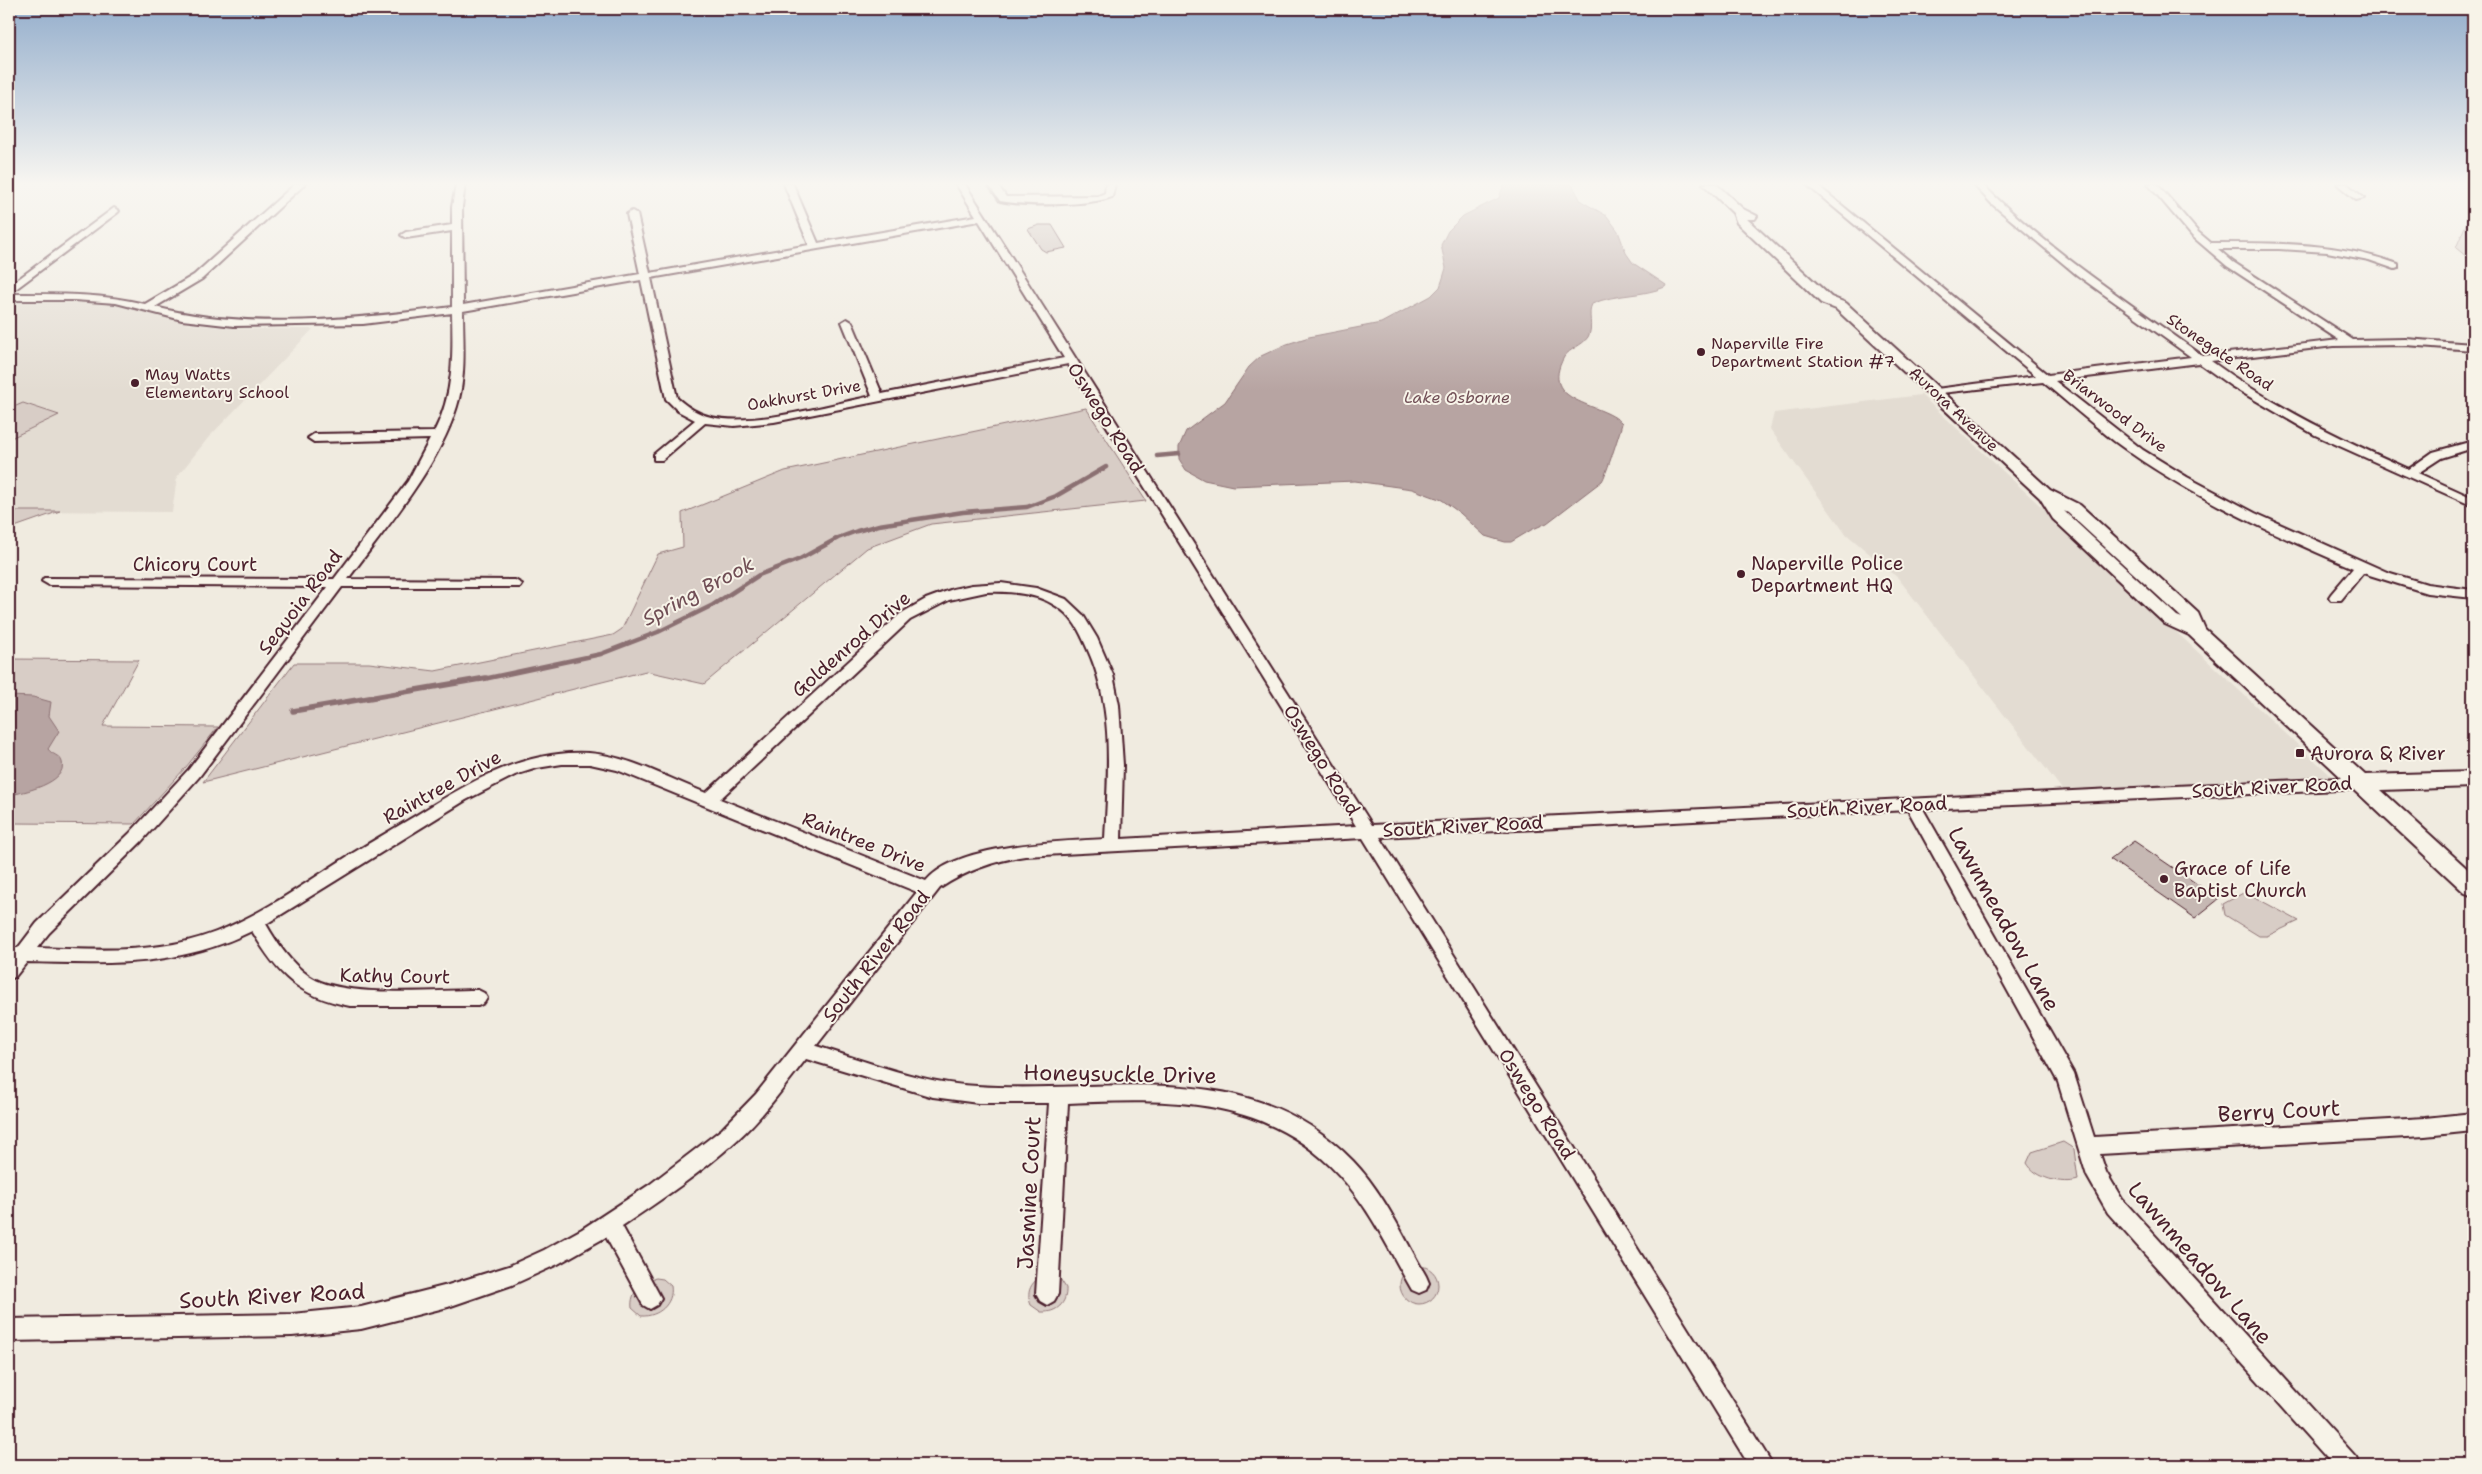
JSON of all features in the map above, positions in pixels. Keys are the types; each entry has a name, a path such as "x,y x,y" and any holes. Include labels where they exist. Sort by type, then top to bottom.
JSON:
{"main road":[{"name":"Aurora Avenue","path":"1776,253 1826,300 1841,306 1936,392 2044,493 2059,516 2171,620 2196,631 2473,887"},
{"name":"South River Road","path":"2360,783 2473,779"}],"street":[{"path":"9,291 59,253"},
{"path":"146,308 181,289 198,277 225,253"},
{"name":"Sequoia Road","path":"9,972 15,955 146,826 194,773 409,490 440,435 453,399 458,370 457,253"},
{"name":"Oakhurst Drive","path":"640,253 672,400 679,407 703,419 731,423 761,421 1070,360"},
{"path":"9,298 98,298 198,320 248,324 363,321 458,309 786,253"},
{"name":"Oswego Road","path":"1003,253 1367,830 1762,1465"},
{"name":"Briarwood Drive","path":"1893,253 2118,438 2166,470 2239,511 2361,567 2414,586 2473,594"},
{"name":"Stonegate Road","path":"2057,253 2200,359 2241,388 2287,416 2339,443 2473,502"},
{"path":"2216,253 2240,272 2350,342"},
{"path":"2346,253 2369,257 2395,266"},
{"path":"847,322 878,398"},
{"path":"1936,392 2350,342 2406,342 2473,347"},
{"path":"658,457 703,419"},
{"path":"314,438 440,435"},
{"path":"2409,474 2437,455 2473,444"},
{"path":"2336,598 2361,567"},
{"name":"Chicory Court","path":"50,581 515,584"},
{"name":"Goldenrod Drive","path":"709,800 905,617 932,600 961,591 983,588 1013,588 1048,596 1065,605 1077,616 1086,630 1105,672 1109,685 1113,720 1113,846"},
{"name":"Raintree Drive","path":"15,955 147,956 197,945 221,937 255,921 481,784 501,774 536,762 566,757 605,760 928,889"},
{"name":"South River Road","path":"9,1330 292,1325 361,1318 448,1296 512,1275 551,1257 609,1223 709,1152 764,1100 928,889 945,874 962,866 996,855 1024,850 1367,830 2360,783"},
{"name":"Lawnmeadow Lane","path":"1913,805 2067,1080 2097,1176 2115,1206 2348,1465"},
{"name":"Kathy Court","path":"255,921 272,950 287,970 315,990 332,996 350,998 478,998"},
{"name":"Honeysuckle Drive","path":"803,1050 925,1088 977,1095 1199,1094 1223,1098 1274,1114 1298,1127 1321,1144 1346,1168 1385,1224 1419,1283"},
{"name":"Jasmine Court","path":"1047,1294 1059,1096"},
{"name":"Berry Court","path":"2087,1146 2415,1128 2473,1122"},
{"path":"609,1223 650,1298"}],"shaded area":[{"path":"2462,253 2473,253 2473,262"},
{"name":"May Watts Elementary School","path":"9,302 88,302 114,304 188,324 244,329 313,329 208,438 177,477 172,512 9,511"},
{"path":"1921,395 2340,784 2068,797 1898,578 1845,533 1770,429 1774,413"},
{"path":"23,403 59,415 9,439 9,409"},
{"path":"1086,408 1146,501 931,524 867,548 704,684 646,671 203,782 294,663 369,663 435,671 613,635 622,629 658,554 683,547 682,513 785,471"},
{"path":"9,511 60,511 9,529"},
{"path":"2064,512 2087,529 2184,618 2181,618"},
{"path":"9,659 139,660 103,726 218,727 186,767 134,824 13,823 9,826"},
{"path":"2245,892 2299,921 2267,936 2259,936 2225,915 2223,904"},
{"path":"2063,1142 2074,1149 2078,1180 2064,1182 2050,1179 2036,1173 2027,1163 2032,1152"},
{"path":"1419,1266 1432,1272 1438,1285 1432,1298 1419,1304 1406,1298 1400,1285 1406,1272"},
{"path":"1040,1277 1059,1277 1066,1288 1063,1302 1052,1311 1041,1312 1031,1305 1030,1289"},
{"path":"651,1279 663,1279 671,1286 670,1298 659,1312 641,1316 632,1308 633,1297 638,1288"}],"water":[{"name":"Lake Osborne","path":"1443,253 1626,253 1633,263 1666,285 1656,290 1610,298 1592,304 1590,333 1588,337 1564,357 1558,372 1559,384 1566,393 1576,400 1613,416 1622,423 1602,481 1547,523 1511,542 1505,542 1485,536 1460,513 1442,500 1412,489 1355,481 1233,486 1204,480 1186,470 1179,459 1179,447 1186,431 1225,402 1249,367 1261,356 1287,344 1309,337 1381,323 1431,296 1440,287 1446,268"},
{"path":"9,696 33,697 51,702 49,716 59,731 48,749 60,758 62,769 58,776 43,786 9,795"}],"building":[{"name":"Grace of Life Baptist Church","path":"2134,841 2219,899 2195,918 2110,859"}],"waterway":[{"name":"Spring Brook","path":"1157,456 1179,454"},
{"name":"Spring Brook","path":"479,680 601,654 658,632 713,605 759,575 800,559 838,538 857,531 879,525 963,512 1027,507 1056,496 1106,467"},
{"name":"Spring Brook","path":"293,711 486,678"}],"place":[{"name":"Naperville Fire Department Station #7","path":"1701,352"},
{"name":"May Watts Elementary School","path":"135,383"},
{"name":"Naperville Police Department HQ","path":"1741,574"},
{"name":"Aurora & River","path":"2300,753"},
{"name":"Grace of Life Baptist Church","path":"2164,879"}]}
